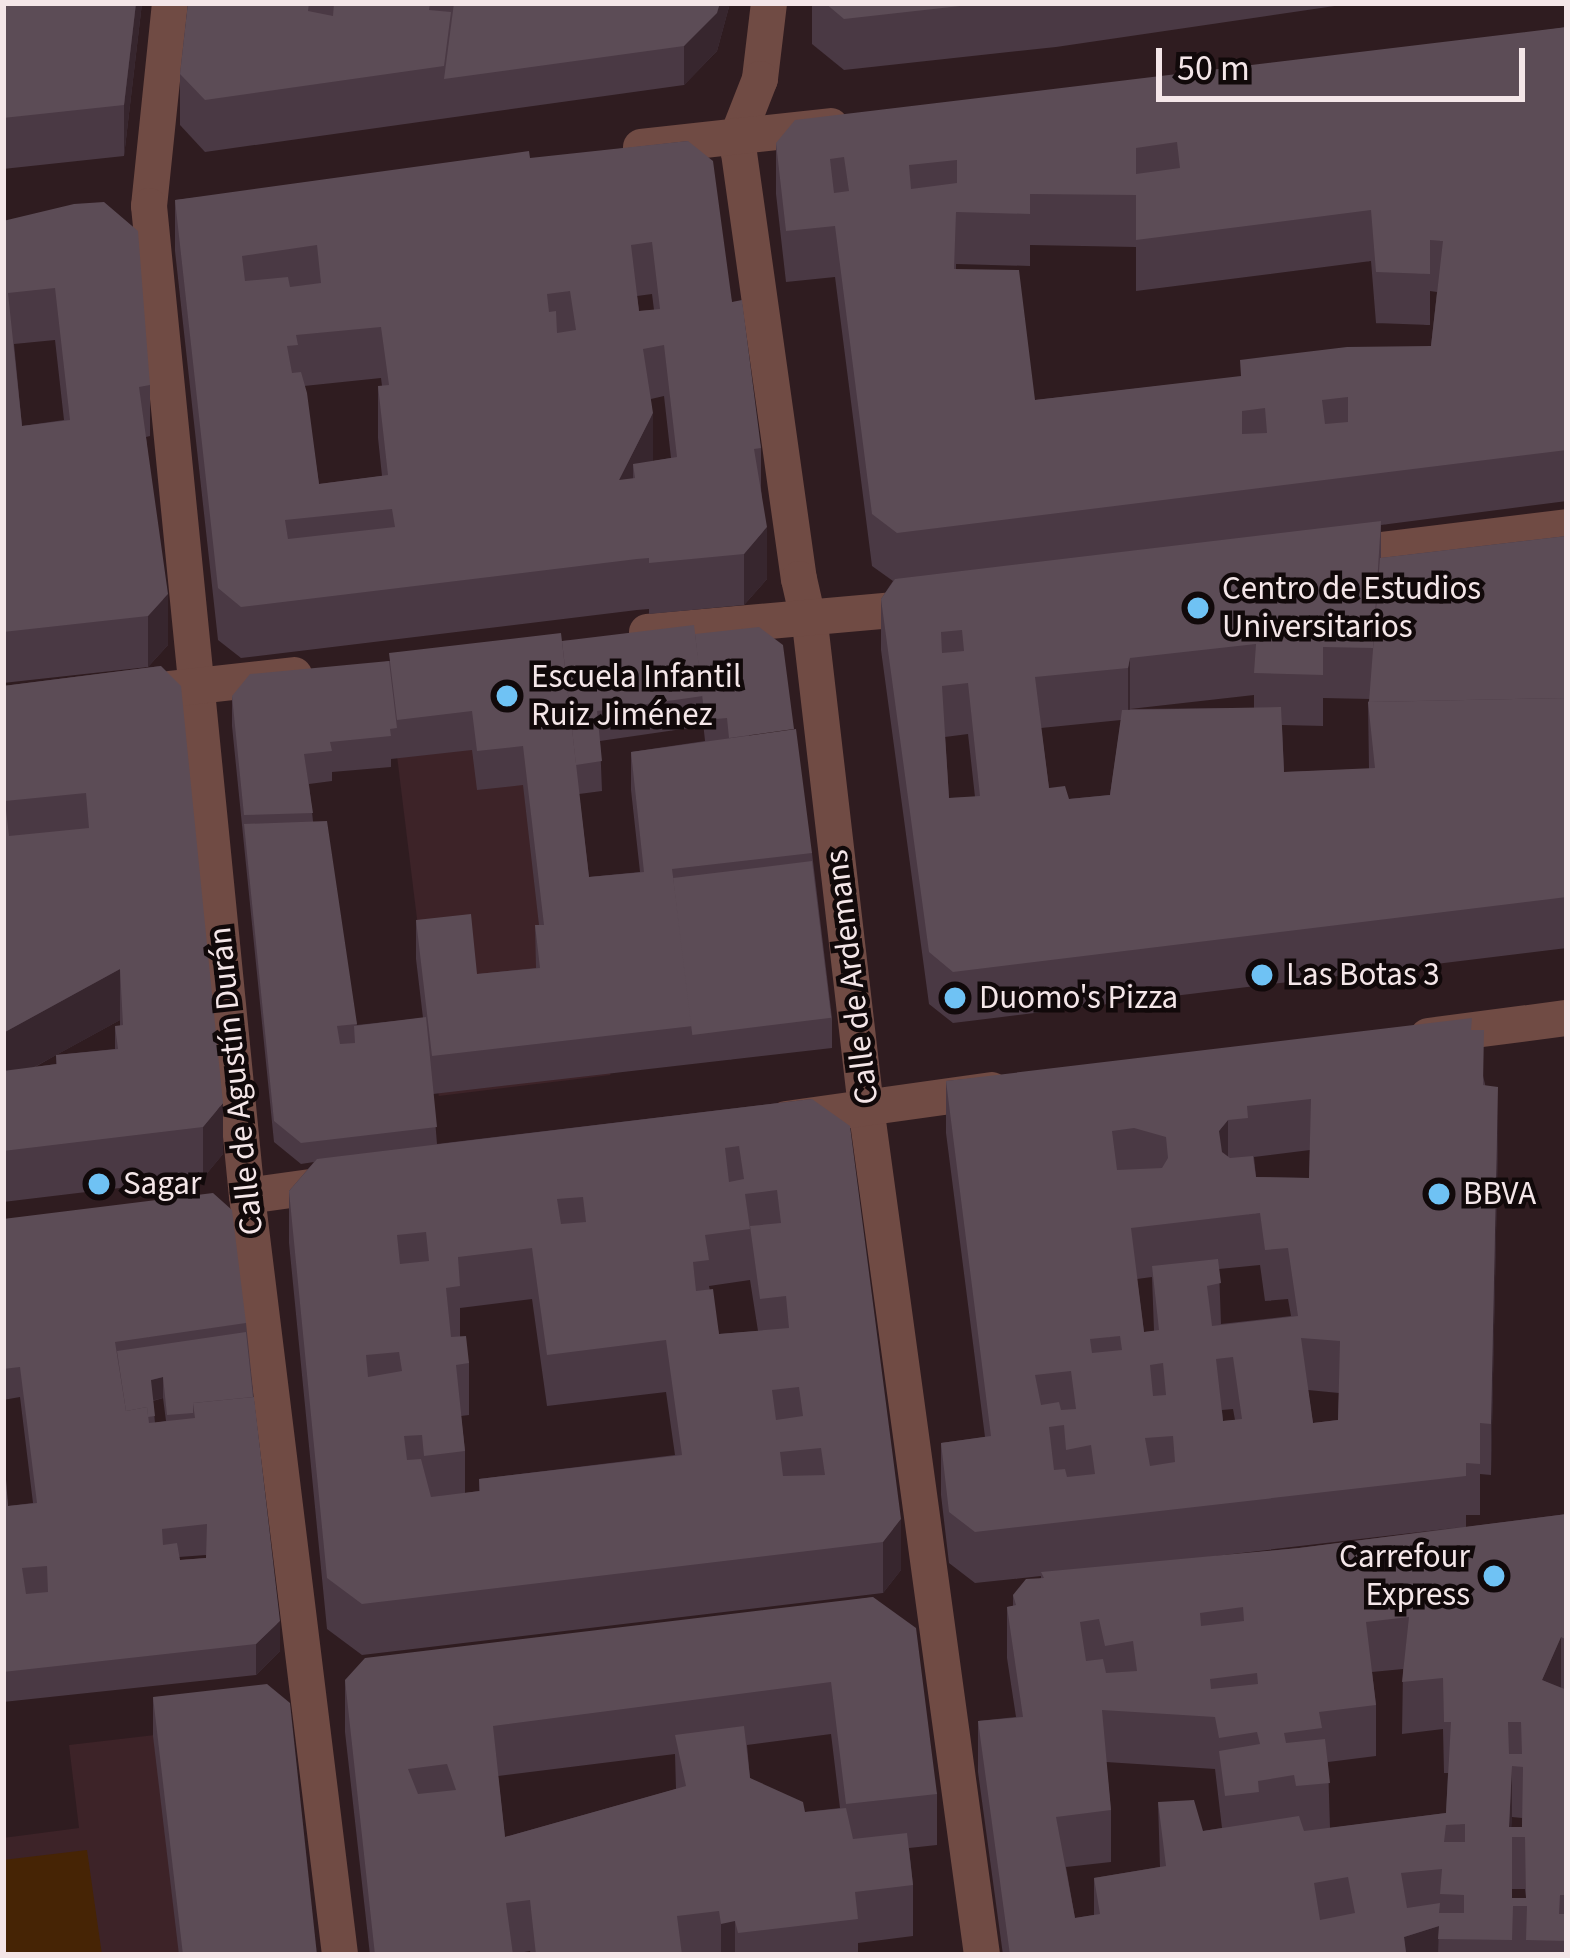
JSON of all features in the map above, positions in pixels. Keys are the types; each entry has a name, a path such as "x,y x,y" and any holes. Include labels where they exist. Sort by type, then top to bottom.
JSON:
{"street":[{"name":"Calle de Agustín Durán","path":"170,3 149,206 248,1196 340,1955"},
{"name":"Calle de Ardemans","path":"769,3 760,80 738,135 807,617 866,1107 982,1955"},
{"path":"599,152 865,122"},
{"path":"108,214 196,201"},
{"path":"1285,562 1567,527"},
{"path":"618,635 956,603"},
{"path":"145,693 336,670"},
{"path":"1404,1039 1567,1018"},
{"path":"754,1124 1030,1086"},
{"path":"248,1196 386,1176"}],"shaded area":[{"path":"561,672 610,1075 439,1096 389,693"},
{"path":"267,1722 313,1955 3,1955 3,1838 79,1828 69,1745"},
{"path":"87,1850 102,1955 3,1955 3,1860"}],"building":[{"path":"3,3 136,3 124,105 3,118"},
{"path":"188,3 309,3 308,11 333,16 334,3 430,3 429,10 451,12 444,66 205,100 180,74"},
{"path":"454,3 720,3 717,13 684,46 444,79"},
{"path":"825,3 987,3 844,19"},
{"path":"1567,27 1567,450 897,533 872,514 835,226 786,231 776,143 795,120","holes":["1177,142 1180,168 1136,174 1136,148","844,157 849,191 834,193 830,159","957,160 957,183 911,189 909,165","1030,194 1136,195 1136,240 1371,210 1376,272 1430,274 1430,240 1443,241 1431,346 1347,347 1240,360 1241,376 1035,400 1019,270 954,269 956,212 1030,214","1348,397 1348,422 1325,424 1322,400","1265,408 1267,433 1242,434 1242,411"]},
{"path":"688,141 713,161 732,302 742,300 761,448 754,449 767,527 744,554 649,563 649,558 637,559 241,607 218,588 175,200 529,151 530,158","holes":["652,242 660,309 639,311 631,245","317,245 321,283 290,287 288,277 245,281 242,256","570,291 576,330 557,333 556,311 549,312 547,294","381,327 389,385 378,386 388,475 319,484 307,393 301,372 292,373 287,346 298,345 296,335","664,345 677,457 633,464 635,478 619,480 653,413 643,349","392,509 395,527 288,539 285,520"]},
{"path":"104,202 138,231 150,385 139,387 168,594 148,616 3,632 3,221","holes":["55,288 70,420 22,426 8,293"]},
{"path":"1381,521 1373,648 1323,647 1323,675 1254,673 1256,644 1130,658 1128,668 1035,677 1049,788 1065,786 1069,799 1110,795 1122,710 1281,707 1284,772 1375,768 1368,702 1567,698 1567,897 953,972 929,952 881,599 895,579","holes":["962,630 964,651 942,653 941,632","968,683 980,796 949,798 942,686"]},
{"path":"1567,536 1567,698 1369,702 1380,558"},
{"path":"694,625 703,696 597,711 602,761 576,765 562,641"},
{"path":"759,627 783,645 794,729 729,738 727,718 705,720 695,634"},
{"path":"561,633 589,877 644,872 631,752 796,729 812,853 672,869 693,1026 432,1056 416,920 471,914 477,974 540,968 535,925 544,925 523,746 477,751 472,711 397,720 389,653"},
{"path":"389,661 397,728 390,729 391,736 330,742 332,751 304,754 313,813 244,815 232,696 250,674"},
{"path":"161,666 181,686 223,1103 203,1127 3,1151 3,1071 57,1064 56,1055 118,1049 115,1026 123,1025 120,969 5,1032 3,686","holes":["86,793 89,828 9,836 5,801"]},
{"path":"327,821 357,1024 337,1026 340,1044 355,1043 354,1026 426,1017 437,1127 301,1143 274,1121 244,824"},
{"path":"812,861 831,1018 692,1035 673,878"},
{"path":"1472,1018 1471,1030 1484,1030 1483,1085 1498,1087 1491,1424 1480,1423 1480,1464 1466,1463 1466,1476 975,1532 949,1512 941,1443 991,1436 946,1081","holes":["1311,1099 1309,1178 1256,1177 1253,1156 1230,1158 1222,1152 1219,1131 1228,1120 1248,1118 1247,1106","1134,1128 1166,1137 1168,1158 1162,1168 1117,1170 1112,1131","1260,1213 1265,1250 1288,1248 1298,1316 1212,1326 1207,1286 1221,1283 1218,1259 1152,1266 1159,1330 1144,1332 1131,1228","1120,1336 1122,1350 1092,1353 1090,1339","1301,1338 1340,1341 1338,1420 1313,1423","1233,1357 1242,1419 1223,1421 1216,1359","1163,1363 1166,1395 1153,1396 1150,1365","1071,1371 1076,1409 1061,1410 1059,1402 1041,1405 1035,1375","1064,1425 1066,1450 1091,1445 1095,1474 1067,1477 1065,1469 1054,1470 1049,1427","1173,1436 1175,1462 1150,1466 1145,1438"]},
{"path":"812,1099 850,1126 901,1519 883,1542 362,1604 327,1578 289,1191 317,1159","holes":["739,1146 744,1179 729,1182 725,1148","777,1190 781,1223 750,1226 760,1299 786,1296 789,1328 719,1334 713,1289 696,1291 693,1262 709,1260 705,1235 750,1229 745,1194","583,1197 586,1222 561,1224 557,1199","426,1232 429,1261 400,1264 397,1235","532,1248 547,1355 666,1340 682,1455 479,1479 480,1491 431,1497 421,1459 407,1460 404,1436 422,1435 424,1456 465,1451 456,1365 469,1363 466,1336 451,1337 446,1288 460,1286 458,1257","399,1352 402,1371 368,1377 366,1355","799,1387 803,1416 776,1420 772,1390","821,1448 825,1475 783,1476 780,1452"]},
{"path":"213,1193 232,1210 246,1323 115,1342 126,1411 147,1407 149,1423 195,1418 193,1403 254,1397 280,1621 256,1644 3,1672 3,1467 8,1506 37,1503 20,1367 3,1369 3,1219","holes":["207,1524 206,1558 180,1560 177,1543 163,1545 162,1529","47,1566 48,1592 26,1594 22,1568"]},
{"path":"246,1332 253,1397 193,1403 193,1413 167,1415 163,1377 151,1380 155,1416 148,1417 147,1407 126,1411 117,1351"},
{"path":"1567,1514 1567,1640 1561,1637 1542,1680 1567,1690 1567,1895 1560,1895 1559,1914 1567,1914 1567,1941 1526,1940 1527,1906 1513,1906 1512,1940 1438,1939 1439,1926 1404,1937 1406,1952 1390,1955 1010,1955 978,1721 1023,1717 1007,1607 1016,1605 1013,1595 1026,1579 1044,1578 1041,1572 1299,1548","holes":["1243,1607 1244,1621 1201,1626 1200,1613","1409,1617 1402,1682 1443,1678 1444,1722 1451,1722 1446,1813 1304,1831 1299,1816 1203,1831 1194,1800 1158,1802 1166,1866 1094,1878 1100,1914 1075,1918 1056,1817 1111,1810 1102,1710 1215,1717 1219,1738 1257,1732 1260,1744 1219,1751 1225,1796 1259,1792 1258,1781 1294,1775 1296,1786 1330,1783 1325,1739 1286,1743 1284,1733 1322,1728 1319,1712 1376,1705 1366,1622","1099,1619 1105,1646 1133,1641 1137,1671 1106,1673 1103,1659 1086,1661 1080,1622","1257,1673 1258,1684 1211,1689 1210,1679","1508,1722 1521,1722 1522,1754 1509,1754","1512,1766 1523,1767 1522,1827 1509,1827","1465,1824 1465,1842 1444,1842 1446,1825","1512,1837 1525,1837 1526,1898 1512,1898","1442,1869 1440,1894 1464,1895 1464,1913 1439,1913 1440,1903 1407,1908 1401,1873","1348,1877 1355,1913 1320,1920 1314,1883"]},
{"path":"873,1597 916,1628 937,1794 846,1804 831,1682 493,1726 505,1837 686,1786 675,1735 744,1726 750,1778 803,1802 805,1812 846,1808 853,1839 907,1833 913,1885 855,1892 858,1919 738,1933 735,1921 721,1924 719,1911 677,1916 682,1955 536,1955 530,1900 506,1903 513,1955 375,1955 345,1680 365,1658","holes":["447,1764 456,1790 418,1794 408,1769"]},
{"path":"267,1684 290,1703 317,1955 183,1955 153,1697"}],"place":[{"name":"Centro de Estudios Universitarios","path":"1198,608"},
{"name":"Escuela Infantil Ruiz Jiménez","path":"507,696"},
{"name":"Las Botas 3","path":"1262,975"},
{"name":"Duomo's Pizza","path":"955,998"},
{"name":"Sagar","path":"99,1184"},
{"name":"BBVA","path":"1439,1194"},
{"name":"Carrefour Express","path":"1494,1576"}]}
